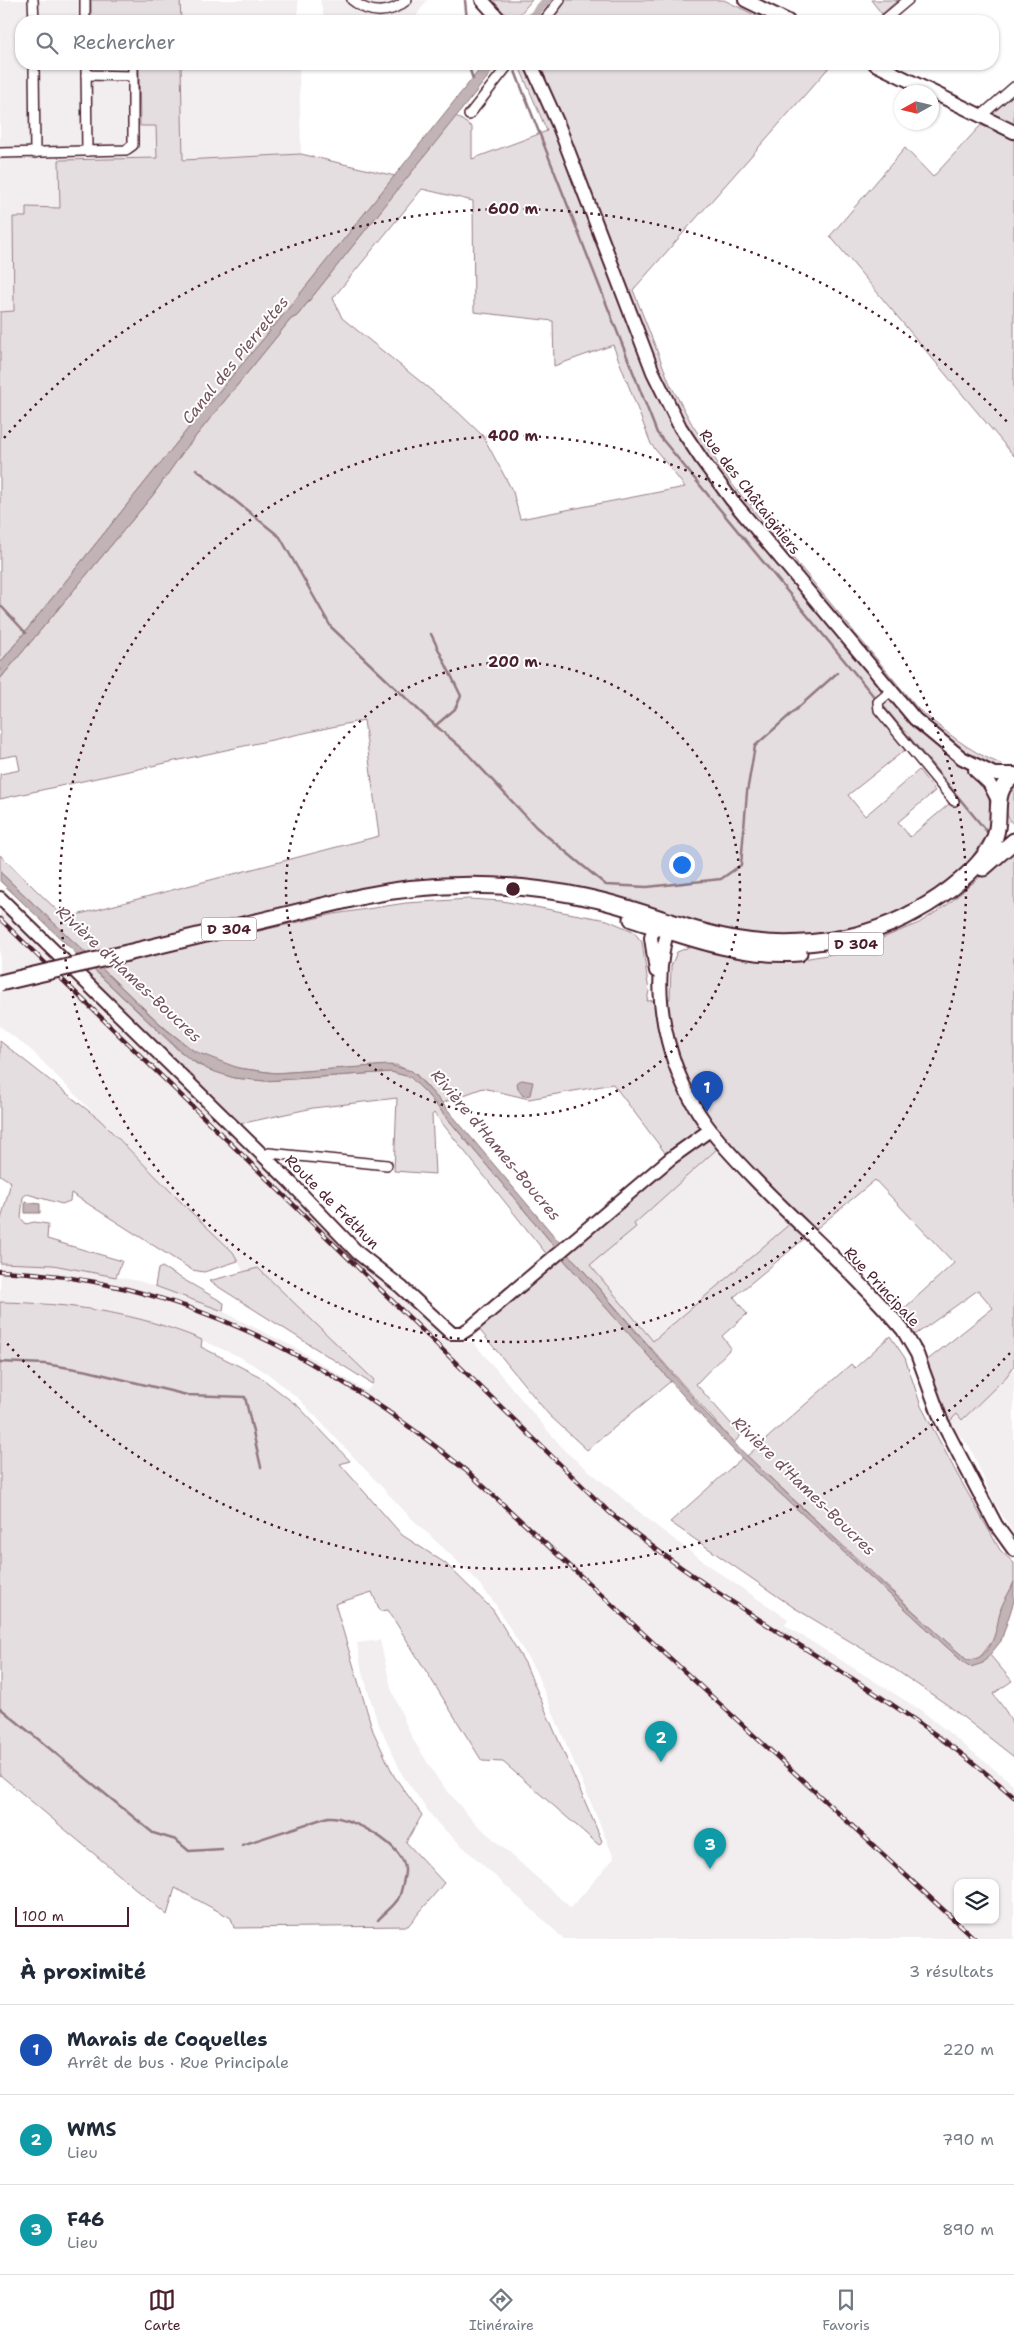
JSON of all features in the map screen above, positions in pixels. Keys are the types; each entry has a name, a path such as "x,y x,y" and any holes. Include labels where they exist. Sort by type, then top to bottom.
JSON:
{"main road":[{"path":"1014,775 1003,786 998,806 1005,826 1014,833"},
{"name":"D 304","path":"670,927 766,943 817,942 875,929 925,906 972,869 994,840 998,806"},
{"name":"D 304","path":"0,983 373,894 408,889 495,886 531,888 586,897 670,927 721,948 757,953 804,952 850,945 891,932 927,914 960,890 1014,841"}],"street":[{"path":"33,0 34,15"},
{"path":"85,0 85,15"},
{"path":"352,0 370,10 382,13 398,8 407,0"},
{"path":"482,0 496,15"},
{"path":"549,15 560,0"},
{"path":"744,0 775,15"},
{"path":"890,15 908,0"},
{"path":"34,70 35,153"},
{"path":"86,70 87,151"},
{"path":"0,153 126,150 133,145 133,70"},
{"path":"469,115 504,70"},
{"name":"Rue des Châtaigniers","path":"534,70 558,124 648,361 680,427 731,499 884,697 962,758 994,774 1014,775"},
{"path":"886,70 1014,132"},
{"path":"86,75 133,76"},
{"path":"981,116 1014,87"},
{"path":"884,697 878,710 954,802"},
{"path":"962,758 989,783 998,806"},
{"name":"Route de Fréthun","path":"0,898 265,1158 362,1257 401,1287 444,1328 457,1334 472,1326 667,1161 710,1130"},
{"path":"655,922 652,947 662,1003"},
{"path":"662,1003 662,960 670,927"},
{"name":"Rue Principale","path":"662,1003 667,1035 678,1069 694,1105 710,1130 750,1175 903,1330 916,1354 941,1420 996,1525 1014,1550"},
{"path":"265,1158 269,1154 387,1165"}],"shaded area":[{"path":"0,0 91,0 92,15 15,15 15,70 139,70 141,125 156,126 157,158 60,160 60,208 26,207 26,217 13,217 14,312 0,312"},
{"path":"91,0 180,0 181,15 91,15"},
{"path":"180,0 298,0 298,15 181,15"},
{"path":"320,0 427,0 417,15 324,15"},
{"path":"491,0 532,0 519,15 505,15"},
{"path":"551,0 724,0 755,15 538,15"},
{"path":"871,0 898,0 882,14"},
{"path":"139,70 181,70 183,160 301,154 395,176 275,325 267,330 270,331 199,415 0,663 0,312 14,311 13,217 26,217 26,207 60,208 59,160 157,158 156,126 140,126"},
{"path":"181,70 299,70 301,154 183,160"},
{"path":"479,70 493,70 297,316 291,319 183,452 153,495 0,679 0,663 199,415 270,331 267,329 275,325"},
{"path":"521,70 827,70 633,290 670,384 693,426 731,483 918,709 968,747 1001,764 989,797 991,829 969,861 934,893 877,924 845,932 790,937 739,935 601,895 390,885 265,911 137,942 89,956 0,872 0,855 65,918 379,836 364,720 0,799 0,774 20,770 17,755 0,758 0,679 153,495 183,452 291,319 297,316 456,116 472,127 472,159 547,131","holes":["422,189 473,201 474,312 553,321 554,366 613,345 651,444 685,487 520,519 513,492 483,436 458,412 342,318 333,298","910,746 955,799 910,837 898,822 935,791 919,770 865,816 848,795"]},
{"path":"1014,91 1014,126 986,115"},
{"path":"981,125 1014,140 1014,456 830,236 905,148 933,177"},
{"path":"1014,784 1014,825 1007,815 1005,804 1007,794"},
{"path":"1014,848 1014,1366 1006,1377 962,1420 957,1414 948,1423 925,1362 993,1308 978,1290 915,1335 898,1314 954,1263 875,1180 734,1297 747,1314 722,1336 731,1348 696,1384 741,1435 734,1443 576,1262 567,1255 564,1260 671,1381 587,1450 549,1415 478,1328 672,1162 613,1084 529,1099 483,1088 442,1103 416,1074 396,1065 275,1073 238,1068 194,1051 165,1028 100,967 334,914 406,903 469,899 502,901 607,920 633,931 642,942 649,991 647,1001 670,999 671,966 677,952 692,946 742,958 803,959 851,951 919,923 947,905","holes":["728,1139 754,1172 799,1216 653,1341 590,1265 636,1227 634,1224"]},
{"path":"0,872 89,956 81,958 0,881"},
{"path":"0,907 345,1248 450,1342 473,1342 566,1452 659,1528 722,1575 788,1619 785,1625 922,1711 1014,1785 1014,1939 564,1939 436,1822 403,1776 376,1718 361,1667 357,1643 380,1640 391,1688 411,1736 439,1781 471,1819 571,1908 614,1858 535,1670 494,1602 470,1573 411,1518 300,1400 267,1373 238,1356 176,1329 124,1316 44,1303 0,1302 0,1263 53,1265 139,1281 214,1307 296,1348 366,1391 372,1385 258,1268 243,1271 233,1252 32,1051 0,1026"},
{"path":"98,965 164,1028 194,1051 238,1068 275,1073 389,1065 412,1071 442,1103 560,1243 555,1247 427,1094 410,1077 391,1072 265,1081 234,1078 209,1070 188,1058 91,967"},
{"path":"93,969 178,1050 198,1065 234,1078 265,1081 391,1072 410,1077 427,1094 555,1247 548,1256 434,1113 432,1115 435,1174 394,1171 397,1098 313,1108 235,1125 84,973"},
{"path":"0,1041 99,1119 233,1252 238,1261 204,1272 192,1270 71,1193 70,1201 62,1204 27,1194 23,1197 21,1218 26,1224 34,1222 48,1224 47,1239 122,1261 116,1277 53,1265 0,1263 0,1223 11,1182 0,1175"},
{"path":"522,1080 533,1082 530,1095 523,1096 518,1089 517,1082"},
{"path":"728,1139 754,1172 799,1216 653,1341 589,1265 636,1227 634,1224"},
{"path":"25,1202 40,1204 40,1213 25,1213"},
{"path":"567,1254 576,1262 710,1418 740,1449 864,1567 967,1660 976,1659 988,1649 995,1633 1001,1608 1014,1582 1014,1601 1001,1641 983,1663 971,1667 963,1662 735,1452 564,1260"},
{"path":"162,1267 224,1303 223,1311 155,1286 158,1269"},
{"path":"258,1268 374,1380 372,1384 209,1281"},
{"path":"0,1302 77,1307 103,1311 128,1316 178,1331 202,1340 201,1347 259,1376 299,1407 350,1461 340,1464 402,1535 445,1563 493,1610 525,1663 602,1841 599,1845 503,1762 482,1761 388,1610 380,1611 372,1592 335,1604 373,1731 394,1776 422,1815 406,1842 444,1883 408,1926 234,1928 231,1918 175,1888 167,1915 0,1775"},
{"path":"890,1336 905,1358 921,1406 957,1474 1000,1550 1014,1563 1014,1582 1001,1609 996,1636 981,1656 975,1660 967,1660 747,1456 851,1364 855,1368"},
{"path":"1014,1366 1014,1534 993,1500 970,1447 948,1423 957,1414 962,1420"},
{"path":"742,1458 963,1662 983,1663 989,1654 1012,1681 993,1694 1011,1722 1014,1736 1014,1757 949,1706 881,1660 793,1607 670,1522"}],"waterway":[{"path":"465,0 466,15"},
{"name":"Canal des Pierrettes","path":"533,15 546,0"},
{"path":"470,70 473,79"},
{"path":"515,70 657,433 876,699"},
{"path":"196,469 280,537 331,627 427,718 465,751 536,827 606,885 647,887 721,879 741,865 747,792 755,746 837,673"},
{"path":"0,605 26,633"},
{"path":"431,634 461,696 455,709 435,726"},
{"path":"882,705 988,833"},
{"path":"0,1362 45,1364 88,1371 187,1395 245,1397 261,1467"},
{"path":"0,1708 153,1833 176,1840 189,1851 222,1849"},
{"path":"242,1845 328,1817 349,1821 375,1834 397,1852 403,1861 405,1871 400,1895 393,1906 378,1920"}],"railway":[{"path":"0,919 608,1511 707,1586 916,1721 966,1757 1014,1797"},
{"path":"0,1271 66,1277 130,1290 192,1308 251,1333 308,1362 364,1395 417,1432 469,1473 975,1939"}],"place":[{"name":"Marais de Coquelles","path":"707,1112"},
{"name":"WMS","path":"661,1762"},
{"name":"F46","path":"710,1869"}],"water label":[{"name":"Rivière d'Hames-Boucres","path":"129,974"},
{"name":"Rivière d'Hames-Boucres","path":"496,1145"},
{"name":"Rivière d'Hames-Boucres","path":"804,1486"}]}
